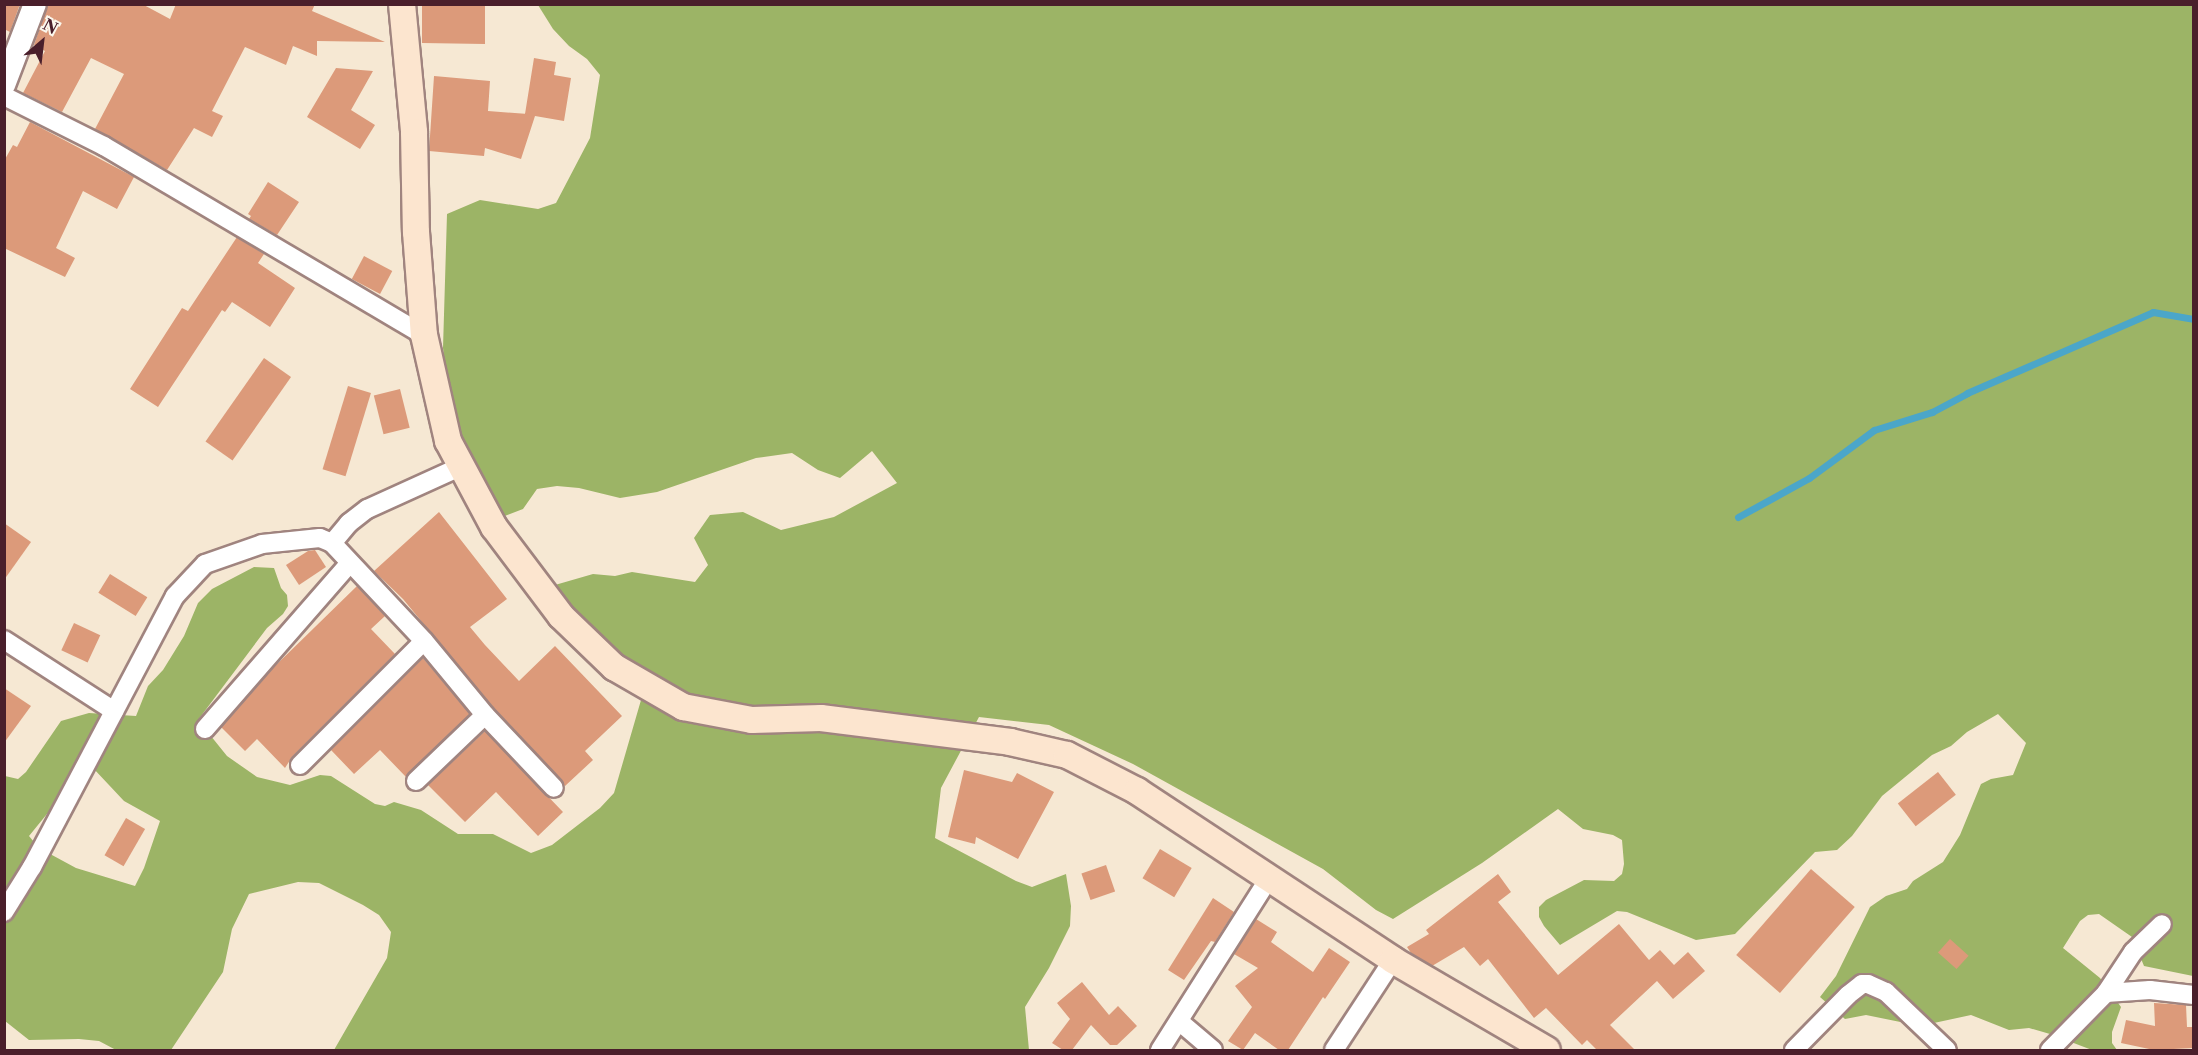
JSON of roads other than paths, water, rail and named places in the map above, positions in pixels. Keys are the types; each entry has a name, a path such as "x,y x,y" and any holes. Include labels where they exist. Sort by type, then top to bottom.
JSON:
{"main road":[{"path":"402,4 414,132 416,232 424,335 448,441 494,527 561,616 614,667 683,708 752,720 821,718 1010,742 1067,755 1137,791 1394,960 1547,1050"}],"street":[{"path":"4,85 35,4"},
{"path":"4,96 104,146 424,335"},
{"path":"332,543 349,523 368,509 462,466"},
{"path":"4,912 32,867 175,596 205,564 262,544 320,538 332,543 424,641 485,715 554,788"},
{"path":"206,729 350,562"},
{"path":"4,640 114,711"},
{"path":"300,765 424,641"},
{"path":"416,781 485,715"},
{"path":"1160,1050 1180,1022 1269,878"},
{"path":"2050,1050 2106,993 2133,952 2162,924"},
{"path":"1334,1050 1394,960"},
{"path":"1794,1050 1848,995 1862,984 1868,984 1886,992 1947,1050"},
{"path":"2106,993 2150,990 2193,995"},
{"path":"1180,1022 1213,1050"}],"waterway":[{"path":"1738,517 1809,478 1874,430 1932,412 1967,393 2153,312 2194,319"}]}
